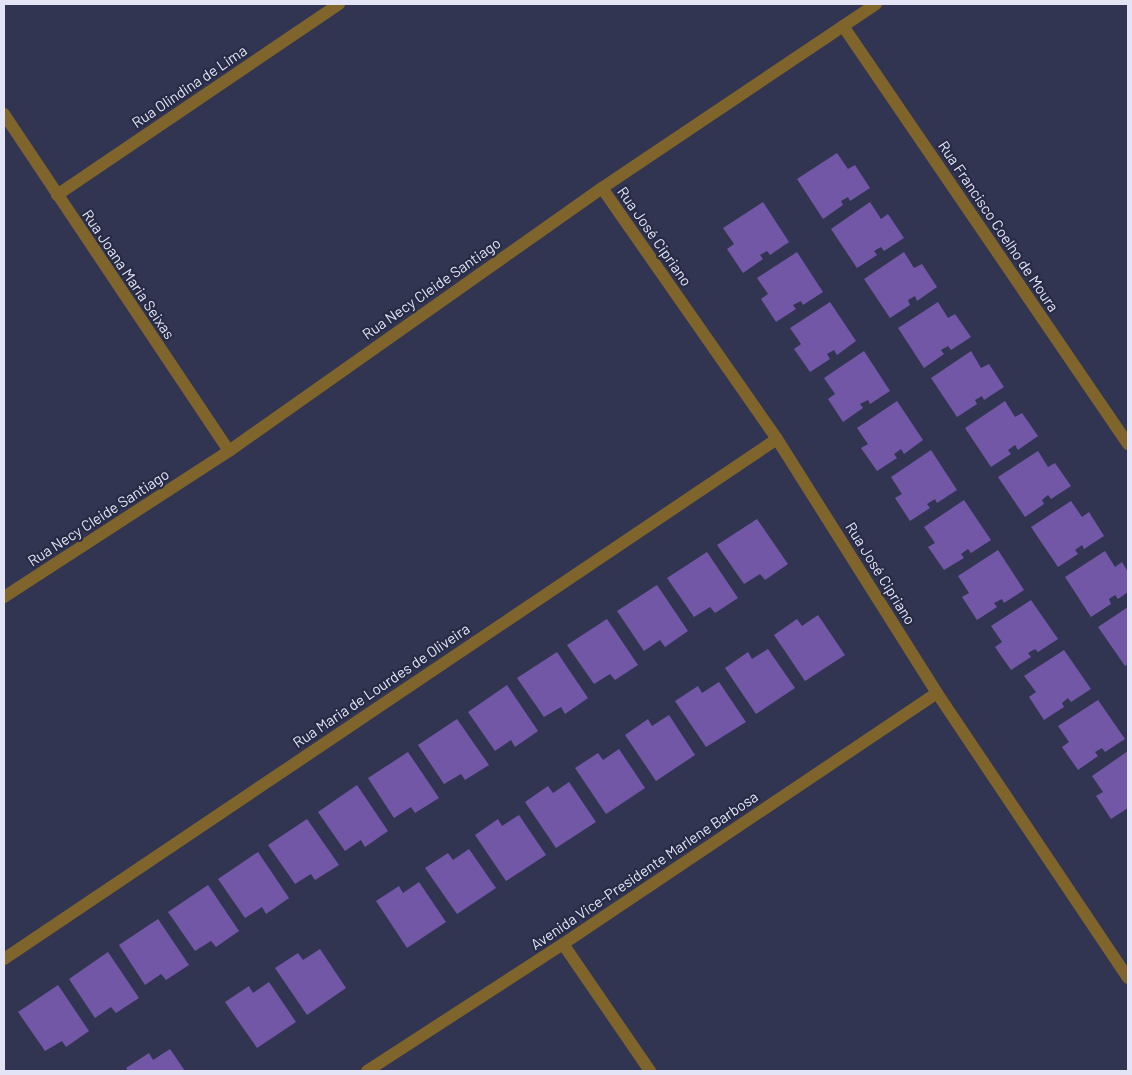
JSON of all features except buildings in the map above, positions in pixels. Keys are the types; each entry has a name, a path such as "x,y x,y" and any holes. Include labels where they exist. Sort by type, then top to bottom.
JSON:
{"street":[{"name":"Rua Olindina de Lima","path":"57,195 340,4"},
{"name":"Rua Necy Cleide Santiago","path":"4,597 229,451 602,188 876,4"},
{"name":"Rua Francisco Coelho de Moura","path":"843,26 1128,444"},
{"name":"Rua Joana Maria Seixas","path":"4,114 229,451"},
{"name":"Rua José Cipriano","path":"602,188 777,439 937,693 1128,978"},
{"name":"Rua Maria de Lourdes de Oliveira","path":"4,959 777,439"},
{"name":"Avenida Vice-Presidente Marlene Barbosa","path":"367,1071 563,944 937,693"},
{"path":"563,944 650,1071"}]}
